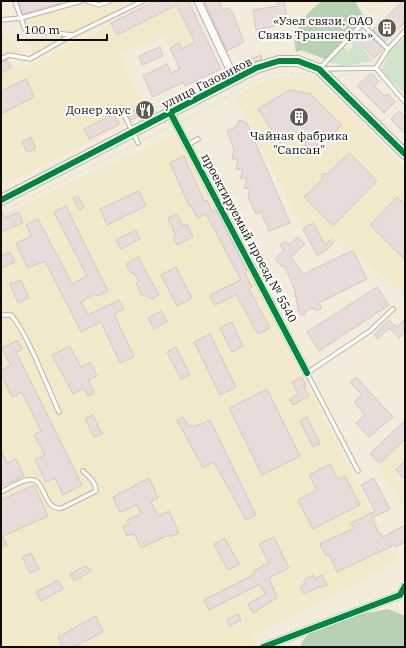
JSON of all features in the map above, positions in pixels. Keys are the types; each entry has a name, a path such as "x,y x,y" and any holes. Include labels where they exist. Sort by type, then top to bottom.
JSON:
{"street":[{"path":"198,1 235,80"},
{"name":"улица Газовиков","path":"1,200 171,114 256,68 279,61 298,61 319,69 405,154"},
{"name":"проектируемый проезд № 5540","path":"171,114 307,373"},
{"path":"263,647 400,595 405,586"}],"lane":[{"path":"15,1 24,30 73,34"},
{"path":"1,20 21,18 81,1"},
{"path":"87,1 99,5 110,1"},
{"path":"1,59 10,55 30,59 73,34 143,1"},
{"path":"319,69 367,19"},
{"path":"362,24 388,49"},
{"path":"376,68 388,49 405,32"},
{"path":"319,69 376,68 403,98 403,103"},
{"path":"121,108 138,143"},
{"path":"187,145 198,139"},
{"path":"358,471 307,373 370,331 393,309"},
{"path":"1,315 11,315 26,339 59,412"},
{"path":"1,492 26,480 33,480 38,482 49,505 57,509 62,508 96,491 96,486 83,471"}],"path":[{"path":"402,69 405,64"},
{"path":"376,68 402,69"},
{"path":"402,69 405,74"},
{"path":"1,212 176,124 269,74 279,72 309,75 322,80"},
{"path":"343,81 338,76 352,73"},
{"path":"382,121 403,103"},
{"path":"348,109 405,170"}],"shaded area":[{"path":"12,1 144,1 33,58"},
{"path":"155,1 188,1 212,48 178,65 164,36 120,53 144,114 1,187 1,32 22,52 8,57 17,72"},
{"path":"311,77 326,89 405,171 405,294 338,239 328,250 317,258 235,96 271,78"},
{"path":"173,135 180,140 301,372 397,561 289,618 253,635 256,647 1,647 1,215"},
{"path":"405,419 405,509 370,454"}],"green space":[{"path":"322,1 357,1 356,3 364,17 352,32 325,59 301,50 296,52 295,44 297,30 301,23 310,11"},
{"path":"361,29 366,34 357,43 374,61 343,66 328,62 343,47 348,51 353,46 348,41"},
{"path":"405,37 405,94 381,71 390,51"},
{"path":"388,609 405,616 405,647 300,647 314,630 325,624 351,616"}],"building":[{"path":"18,1 59,1 60,4 23,14"},
{"path":"155,1 188,1 221,69 185,86 183,82 153,97 143,76 167,64 171,73 180,69 170,48 179,43 182,49 195,42 177,5 117,35 111,23"},
{"path":"204,1 219,1 223,10 228,8 233,13 244,42 227,51"},
{"path":"278,1 284,1 287,19 274,22 275,26 256,30 253,10 278,6"},
{"path":"403,1 405,1 405,22 385,42 373,30"},
{"path":"368,34 383,49 374,58 359,43"},
{"path":"160,47 163,56 142,65 139,56"},
{"path":"261,55 262,59 236,71 234,65"},
{"path":"7,60 11,68 1,73 1,62"},
{"path":"371,73 379,81 374,86 385,96 388,94 395,102 384,113 357,86"},
{"path":"26,79 34,97 1,114 1,91"},
{"name":"Чайная фабрика \"Сапсан\"","path":"289,90 311,94 342,125 336,130 336,132 309,150 297,132 280,143 258,109"},
{"path":"144,105 147,112 131,120 126,109 130,107 132,111"},
{"path":"399,111 405,117 405,134 391,119"},
{"path":"114,114 119,124 89,139 84,129"},
{"path":"239,120 247,123 290,223 269,231 261,212 256,214 248,197 250,189 244,188 247,178 240,178 243,169 236,169 238,159 232,159 234,149 227,131 236,127"},
{"path":"31,137 36,148 27,152 22,142"},
{"path":"349,153 377,181 333,226 304,197 322,180 322,174 327,174"},
{"path":"184,156 204,201 207,200 212,212 216,210 247,271 245,273 252,287 249,289 270,328 258,334 236,295 215,305 210,295 241,280 206,214 197,218 191,205 189,206 170,163"},
{"path":"139,191 146,206 107,225 100,209"},
{"path":"78,196 84,207 79,210 73,198"},
{"path":"397,197 405,205 405,260 370,225"},
{"path":"66,206 108,291 97,296 95,294 81,302 88,315 119,300 124,309 114,314 134,357 120,363 101,322 81,332 45,261 28,268 16,243 32,236 26,225 38,219 72,284 87,276 54,212"},
{"path":"1,210 5,218 19,212 23,223 1,232"},
{"path":"177,214 183,226 187,224 193,237 177,245 173,237 176,236 168,218"},
{"path":"313,223 325,245 331,239 334,242 327,250 317,255 303,229"},
{"path":"136,230 140,239 121,249 116,240"},
{"path":"298,237 305,244 291,257 304,274 353,250 367,279 319,303 322,308 316,311 313,308 307,310 304,315 301,315 299,313 294,288 290,278 284,266 282,267 275,259 284,250 280,245 284,241 289,245"},
{"path":"10,252 15,262 1,268 1,256"},
{"path":"138,257 159,295 152,299 141,294 136,283 139,282 135,274 131,273 127,266 127,263"},
{"path":"176,267 192,298 177,306 161,275"},
{"path":"21,280 29,298 18,303 10,284"},
{"path":"377,287 389,305 319,351 307,332"},
{"path":"161,311 167,322 154,329 148,318"},
{"path":"405,319 405,332 399,338 389,328 378,339 374,335 389,320 397,327"},
{"path":"232,322 243,346 232,352 220,328"},
{"path":"210,334 236,387 220,395 194,342"},
{"path":"18,340 22,349 16,352 82,485 63,495 55,478 46,482 35,460 45,455 34,435 41,431 22,392 12,397 1,374 1,370 11,366 2,348"},
{"path":"70,346 81,367 90,362 97,376 88,380 94,393 88,396 84,388 73,394 52,355"},
{"path":"176,347 190,375 181,379 167,352"},
{"path":"302,377 306,386 304,387 309,396 293,405 290,399 298,394 292,382"},
{"path":"356,377 393,417 369,437 356,423 365,415 354,402 362,395 350,382"},
{"path":"267,389 300,456 262,475 229,408"},
{"path":"93,415 102,434 94,437 85,419"},
{"path":"183,417 189,427 192,425 194,427 210,420 256,515 246,520 214,462 203,468 177,420"},
{"path":"307,417 320,444 313,447 300,421"},
{"path":"405,420 405,439 380,463 370,454"},
{"path":"1,450 7,463 16,459 24,476 1,486"},
{"path":"405,460 405,479 396,470"},
{"path":"330,464 338,479 345,476 360,505 313,529 298,500 317,490 309,475"},
{"path":"149,478 158,498 151,502 158,516 169,511 179,533 170,537 169,535 141,548 135,535 131,534 127,536 123,527 129,524 127,520 141,514 137,505 120,512 113,497"},
{"path":"374,478 390,509 372,518 379,534 381,533 383,537 405,525 405,542 395,547 394,545 337,572 329,554 326,556 320,544 354,528 351,523 375,511 361,485"},
{"path":"34,485 48,516 3,536 7,545 1,547 1,500"},
{"path":"274,537 289,568 269,578 277,598 253,613 248,604 265,594 260,584 209,610 204,600 255,574 253,571 269,563 259,544"},
{"path":"225,538 239,564 228,570 214,544"},
{"path":"31,553 39,569 30,573 22,557"},
{"path":"85,566 91,571 74,581 70,574"},
{"path":"313,575 315,579 322,575 327,585 321,586 304,594 300,587 305,584 303,581"},
{"path":"58,580 63,589 41,601 36,592"},
{"path":"238,614 241,620 230,626 227,620"},
{"path":"96,616 103,632 73,647 63,647 58,637"}],"cycle path":[{"path":"1,200 256,68 279,61 298,61 319,69 405,154"},
{"path":"171,114 307,373"},
{"path":"263,647 400,595 405,586"}],"place":[{"name":"«Узел связи, ОАО Связь Транснефть»","path":"387,28"},
{"name":"Донер хаус","path":"145,110"},
{"name":"Чайная фабрика \"Сапсан\"","path":"299,117"}]}
